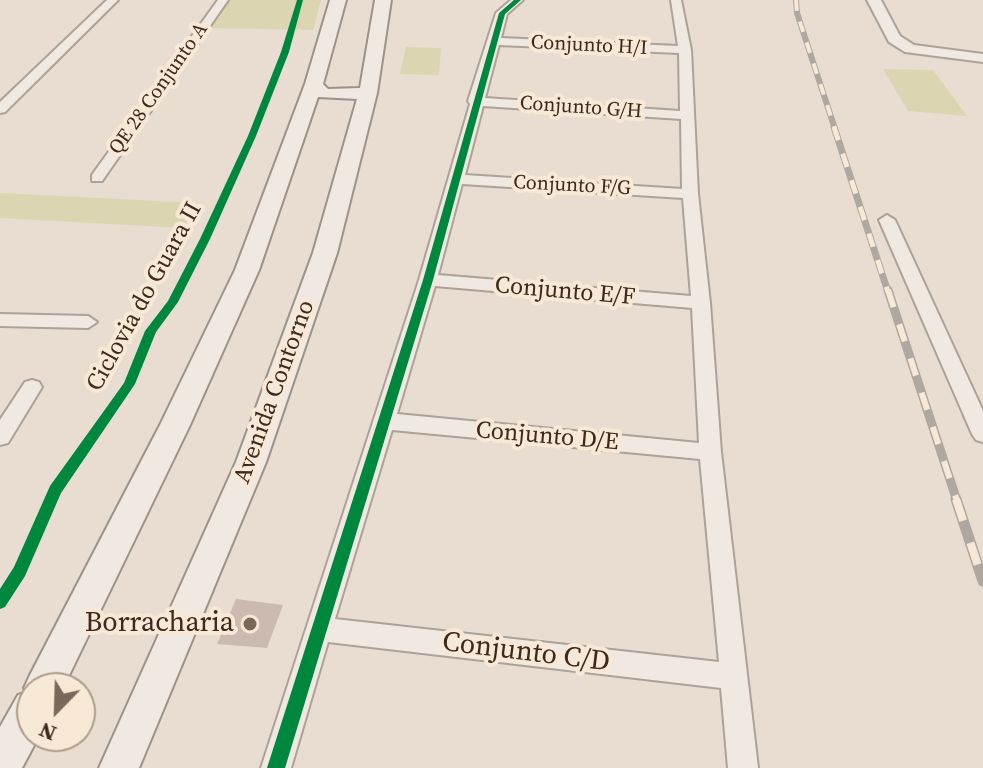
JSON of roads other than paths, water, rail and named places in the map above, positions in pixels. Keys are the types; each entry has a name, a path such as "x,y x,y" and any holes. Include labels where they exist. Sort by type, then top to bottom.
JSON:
{"main road":[{"path":"51,672 168,439 247,270 314,84 338,0"},
{"name":"Avenida Contorno","path":"119,768 251,462 325,253 368,93 383,0"},
{"path":"314,84 319,92 328,94 368,93"},
{"path":"0,767 16,738"}],"street":[{"path":"0,109 113,0"},
{"name":"QE 28 Conjunto A","path":"97,178 223,0"},
{"path":"676,0 685,50 690,194 701,303 710,452 743,768"},
{"path":"874,0 894,39 910,49 983,58"},
{"path":"276,768 428,280 475,101 505,4"},
{"name":"Conjunto H/I","path":"494,41 685,50"},
{"name":"Conjunto G/H","path":"475,101 686,115"},
{"name":"Conjunto F/G","path":"455,179 690,194"},
{"path":"887,220 983,434"},
{"name":"Conjunto E/F","path":"428,280 701,303"},
{"path":"0,320 88,322"},
{"path":"0,437 32,387"},
{"name":"Conjunto D/E","path":"384,421 710,452"},
{"name":"Conjunto C/D","path":"318,629 735,677"}],"railway":[{"path":"796,0 797,13 835,129"},
{"path":"834,127 888,292"},
{"path":"888,290 957,501"},
{"path":"956,499 983,581"}],"place":[{"name":"Borracharia","path":"250,624"}]}
